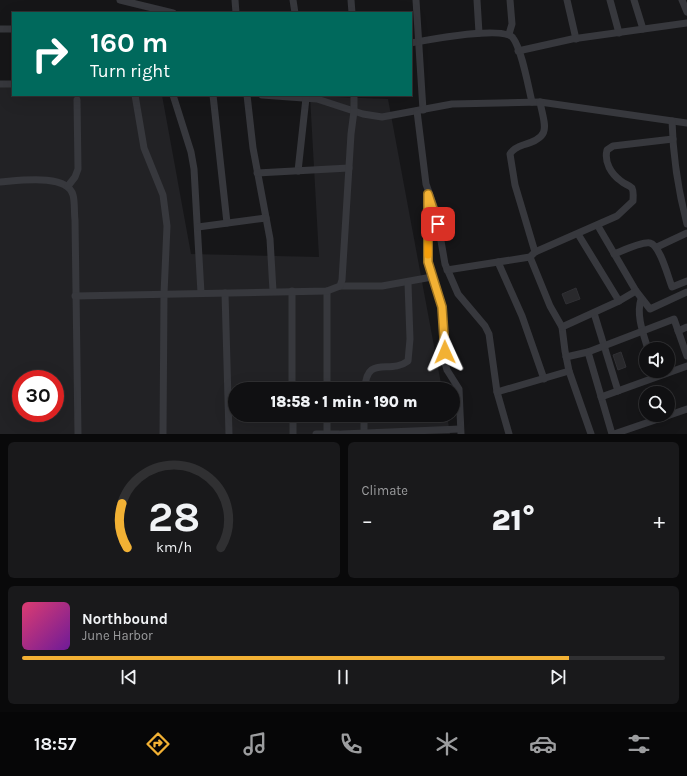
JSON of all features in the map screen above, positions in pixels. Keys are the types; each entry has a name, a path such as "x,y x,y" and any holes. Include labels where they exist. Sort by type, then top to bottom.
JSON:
{"street":[{"path":"120,0 145,3 170,12"},
{"path":"235,0 236,12"},
{"path":"293,0 295,12"},
{"path":"351,0 352,12"},
{"path":"342,434 461,431 459,389 447,370 445,363 442,307 432,277 428,253 428,194 414,42 416,0"},
{"path":"477,0 479,33"},
{"path":"509,34 512,24 510,0"},
{"path":"567,0 576,38"},
{"path":"610,0 619,33"},
{"path":"634,0 643,29"},
{"path":"682,0 687,12"},
{"path":"518,51 576,38 687,23"},
{"path":"0,29 12,29"},
{"path":"414,42 479,33 509,34 513,38 544,129 542,137 536,141 519,146 512,150 510,154 515,185 532,255 550,306 562,327 569,372 591,434"},
{"path":"0,84 12,84"},
{"path":"135,96 144,148 159,184 166,212 167,226 164,294 162,434"},
{"path":"173,96 192,159 198,227 201,293"},
{"path":"213,96 227,223"},
{"path":"247,96 257,173 272,254 273,291"},
{"path":"267,96 278,98 317,99 354,111 382,117 452,104 536,102 687,123"},
{"path":"340,286 342,280 354,96"},
{"path":"298,171 306,98"},
{"path":"68,186 75,177 78,169 78,100"},
{"path":"672,121 680,197 687,224"},
{"path":"447,270 532,255 617,216 633,201 634,193 631,187 620,180 612,172 606,156 607,150 613,146 673,139"},
{"path":"257,173 349,168"},
{"path":"0,182 48,180 61,182 68,186 73,194 78,434"},
{"path":"428,194 436,212 447,270 458,294 485,326 489,334 497,392 509,434"},
{"path":"198,227 266,218"},
{"path":"598,226 641,299 650,309 687,292"},
{"path":"657,247 687,233"},
{"path":"578,234 619,301"},
{"path":"614,254 645,243 651,243 657,247 672,287 687,281"},
{"path":"498,262 522,316 544,378"},
{"path":"75,296 326,291 340,286 382,286 408,283 432,277"},
{"path":"365,382 370,371 380,367 400,366 408,361 410,339 408,283"},
{"path":"292,291 292,382"},
{"path":"326,291 327,382"},
{"path":"562,327 619,301 636,291"},
{"path":"224,293 230,434"},
{"path":"641,299 638,307 646,342"},
{"path":"594,313 618,391"},
{"path":"566,357 588,352 674,319 687,356"},
{"path":"678,331 687,327"},
{"path":"588,352 613,434 622,433 687,409"},
{"path":"675,369 687,366"},
{"path":"497,392 569,372"},
{"path":"601,397 647,378"},
{"path":"293,422 293,434"},
{"path":"327,434 328,422"},
{"path":"364,422 364,433"},
{"path":"316,434 339,434"}],"shaded area":[{"path":"0,84 12,84 12,96 162,96 191,254 319,257 310,96 388,99 441,382 228,382 228,422 448,422 450,434 0,434"}],"building":[{"path":"576,288 580,299 566,304 562,294"},
{"path":"621,352 626,367 618,370 613,355"}],"slow traffic":[{"path":"428,217 428,255"}],"route":[{"path":"438,224 436,212 428,194 428,262 442,307 445,352"}]}
